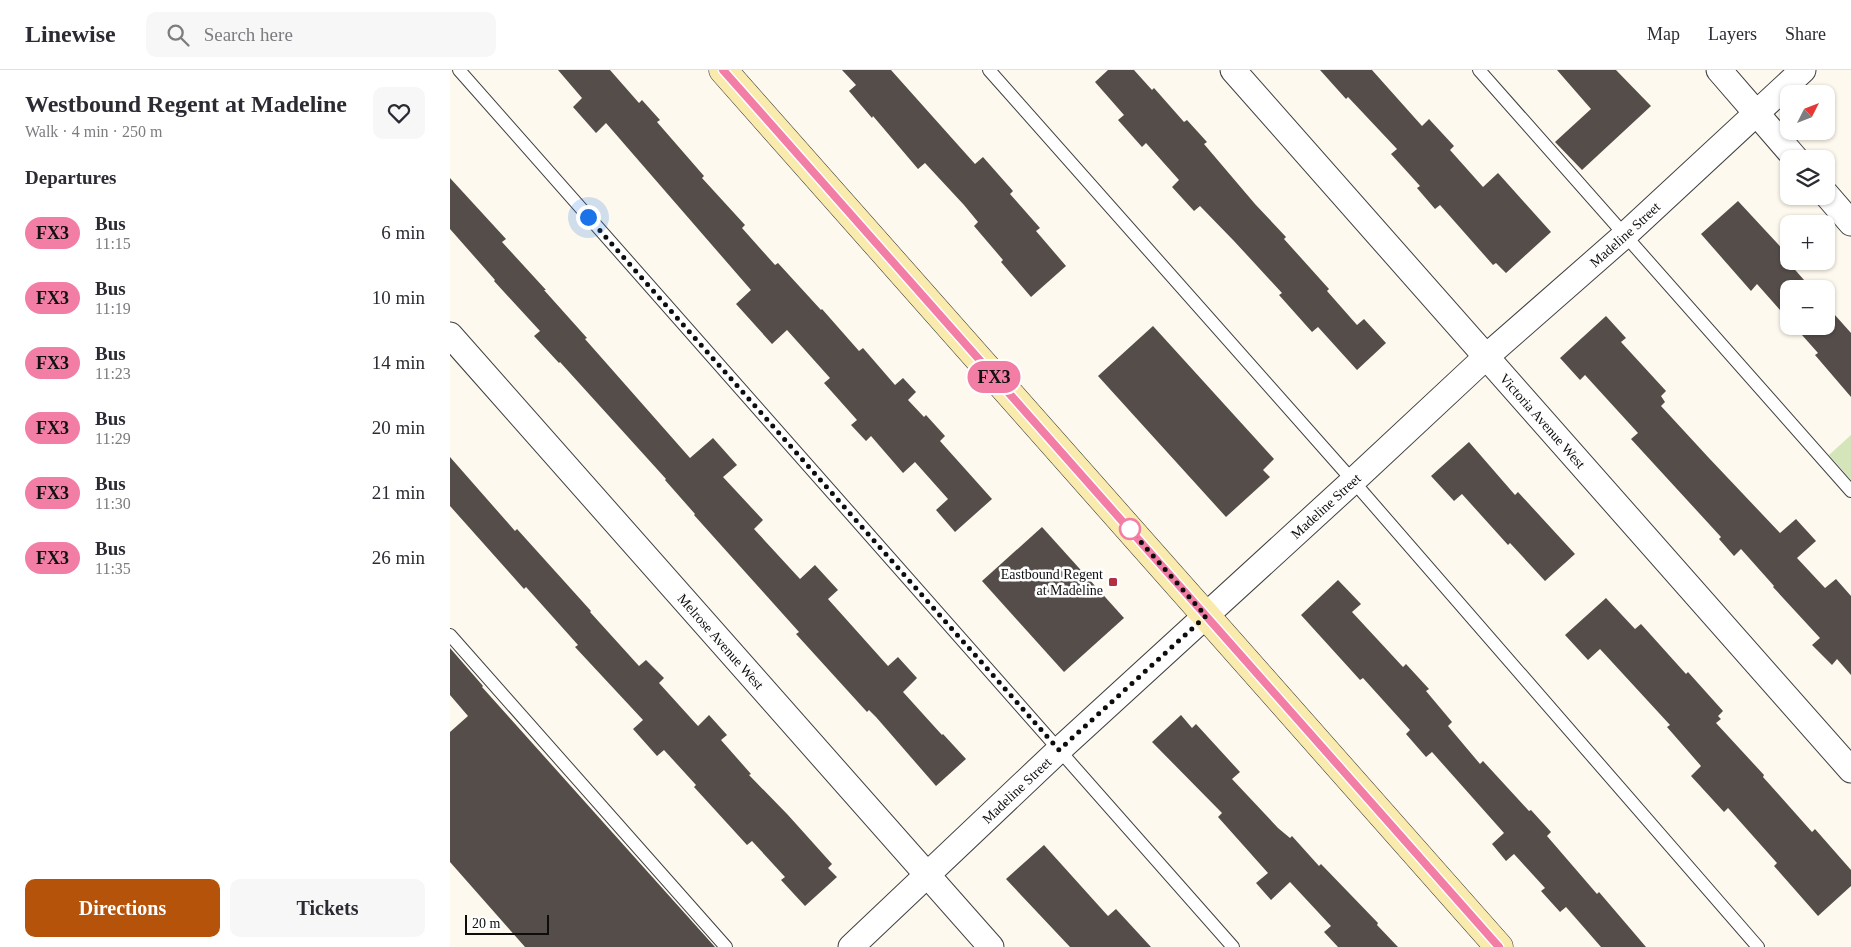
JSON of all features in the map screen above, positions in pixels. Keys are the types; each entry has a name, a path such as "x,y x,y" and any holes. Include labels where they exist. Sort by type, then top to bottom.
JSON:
{"main road":[{"path":"723,70 1499,947"}],"street":[{"name":"Victoria Avenue West","path":"1233,70 1851,770"},
{"path":"1719,70 1788,150"},
{"name":"Madeline Street","path":"851,947 1059,750 1353,482 1487,356 1625,234 1803,70"},
{"path":"1835,204 1851,223"},
{"name":"Melrose Avenue West","path":"450,335 991,947"}],"lane":[{"path":"459,70 1233,947"},
{"path":"989,70 1353,482 1758,947"},
{"path":"1479,70 1851,491"},
{"path":"450,635 726,947"}],"green space":[{"path":"1851,435 1851,480 1829,455"}],"building":[{"path":"558,70 610,70 639,103 642,100 660,120 657,122 704,176 702,178 745,225 742,228 775,265 778,263 859,351 863,348 895,385 903,378 916,392 908,400 924,417 926,415 945,436 940,441 992,499 955,532 936,510 948,499 915,462 903,473 871,436 866,441 851,425 857,420 824,383 830,378 787,330 772,344 736,304 751,290 606,123 596,133 573,107 582,98"},
{"path":"842,70 891,70 975,164 983,157 1013,191 1010,194 1040,228 1036,231 1066,266 1031,297 974,226 978,222 964,205 925,163 918,169 849,91 856,85"},
{"path":"1108,70 1134,70 1152,90 1154,88 1184,122 1187,120 1207,142 1204,144 1286,237 1284,239 1329,289 1327,291 1357,325 1364,319 1386,343 1357,370 1318,327 1312,332 1279,295 1282,293 1200,206 1194,211 1172,187 1179,180 1146,143 1142,147 1118,120 1124,115 1095,82"},
{"path":"1320,70 1372,70 1422,126 1429,119 1454,146 1450,150 1483,187 1498,173 1551,232 1506,273 1496,263 1493,265 1440,205 1435,209 1417,188 1420,186 1391,154 1397,149 1348,97 1346,99"},
{"path":"1557,70 1616,70 1651,106 1582,170 1555,142 1591,109"},
{"path":"450,178 506,239 502,242 546,290 544,290 587,338 585,339 690,458 713,438 737,465 723,477 763,520 754,529 800,579 815,565 838,590 828,599 888,666 898,657 917,678 903,692 966,759 936,786 876,717 869,710 867,712 796,634 799,632 694,515 666,479 534,336 540,331 450,229"},
{"path":"1738,201 1780,246 1780,270 1795,270 1804,280 1780,280 1780,310 1757,284 1751,291 1701,234"},
{"path":"1835,315 1851,333 1851,397 1815,355 1818,353 1802,335 1835,335"},
{"path":"1606,316 1626,338 1621,342 1666,391 1661,396 1665,402 1661,406 1708,457 1780,533 1796,519 1816,541 1797,558 1825,588 1836,579 1851,596 1851,675 1837,659 1832,665 1812,645 1820,638 1741,549 1734,556 1719,539 1721,537 1631,439 1638,433 1585,375 1580,380 1560,358"},
{"path":"1153,326 1274,459 1263,470 1270,477 1226,517 1098,376"},
{"path":"1469,442 1515,495 1518,492 1575,554 1545,581 1510,543 1508,545 1462,494 1454,501 1431,476"},
{"path":"450,457 639,666 646,660 664,678 659,683 698,726 709,715 727,735 721,740 751,774 749,775 832,864 828,868 837,877 805,906 781,880 785,877 752,841 747,845 694,787 696,785 664,750 657,756 633,729 643,720 575,647 578,645 526,587 524,589 450,506"},
{"path":"1042,527 1124,618 1064,672 982,581"},
{"path":"1338,580 1361,604 1352,612 1403,667 1406,664 1429,689 1426,691 1452,722 1448,726 1480,764 1483,761 1551,832 1547,836 1597,894 1599,892 1646,947 1601,947 1566,907 1560,912 1541,891 1545,888 1514,854 1506,861 1492,844 1504,833 1432,752 1426,757 1406,734 1410,730 1363,678 1360,680 1301,615"},
{"path":"1606,598 1635,629 1641,624 1686,674 1688,672 1723,711 1718,716 1721,719 1716,723 1764,775 1763,777 1812,832 1815,829 1851,870 1851,886 1818,916 1774,866 1777,863 1728,808 1724,812 1691,776 1701,766 1667,727 1670,725 1600,649 1588,660 1565,635"},
{"path":"450,648 482,687 715,947 525,947 450,862 450,732 468,716 450,695"},
{"path":"1181,715 1192,728 1196,724 1240,772 1232,779 1278,828 1290,838 1292,836 1319,866 1321,864 1378,923 1377,925 1398,947 1338,947 1324,932 1331,926 1290,882 1271,900 1256,883 1268,873 1218,817 1222,813 1152,742"},
{"path":"1044,845 1108,916 1116,909 1151,947 1070,947 1006,879"}],"bus line":[{"name":"FX3","path":"723,70 1499,947"}],"place":[{"name":"Eastbound Regent at Madeline","path":"1113,582"}],"route":[{"path":"588,217 1059,750 1206,616 1125,524 1130,529"}]}
